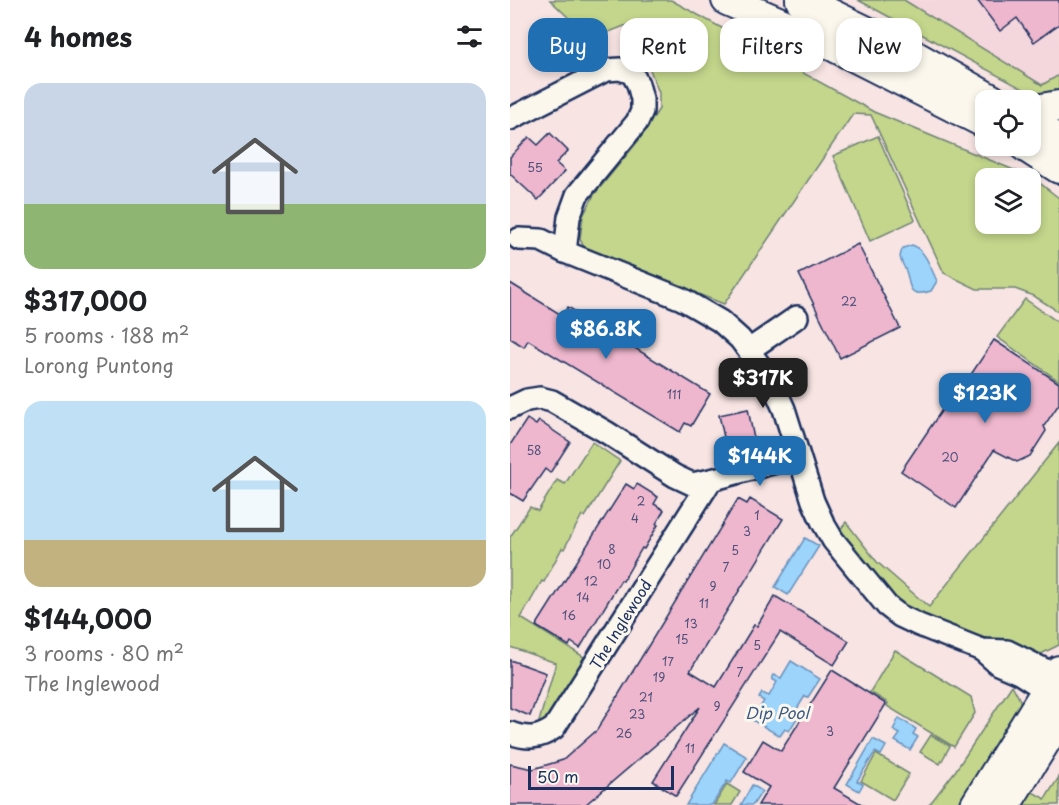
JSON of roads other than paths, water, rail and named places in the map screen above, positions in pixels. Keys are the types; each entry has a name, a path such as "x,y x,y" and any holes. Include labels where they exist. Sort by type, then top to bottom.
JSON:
{"main road":[{"path":"728,0 836,47 975,117"},
{"path":"801,0 902,49 975,90"},
{"path":"1041,109 1059,106"},
{"path":"976,805 1056,682"},
{"path":"1005,805 1059,719"}],"street":[{"path":"510,119 606,70 627,70 632,73 638,84 642,99 640,117 577,195 569,217 565,252"},
{"path":"519,239 541,240 565,252 682,299 702,309 740,339 772,382 784,409 813,501 833,540 887,606 900,616 919,625 982,650 1007,651 1056,682"},
{"path":"749,350 797,317"},
{"path":"510,408 527,400 540,398 552,401 692,484 798,456"},
{"name":"The Inglewood","path":"510,732 531,738 545,735 554,728 711,480"}],"water":[{"path":"912,245 924,255 937,281 931,291 917,293 911,289 900,257 903,248"},
{"path":"805,538 819,546 788,595 775,587"},
{"name":"Dip Pool","path":"791,661 820,679 795,712 799,715 789,731 785,729 780,736 752,720 764,701 759,698 762,693 769,696 777,682 772,679 774,675 781,678"},
{"path":"899,718 916,729 913,734 918,737 910,750 895,741 900,734 893,730"},
{"path":"873,739 886,746 881,755 875,752 857,781 863,784 859,791 847,784"},
{"path":"724,743 747,757 731,783 727,781 712,805 686,805"},
{"path":"752,785 762,791 753,805 741,805"}]}
